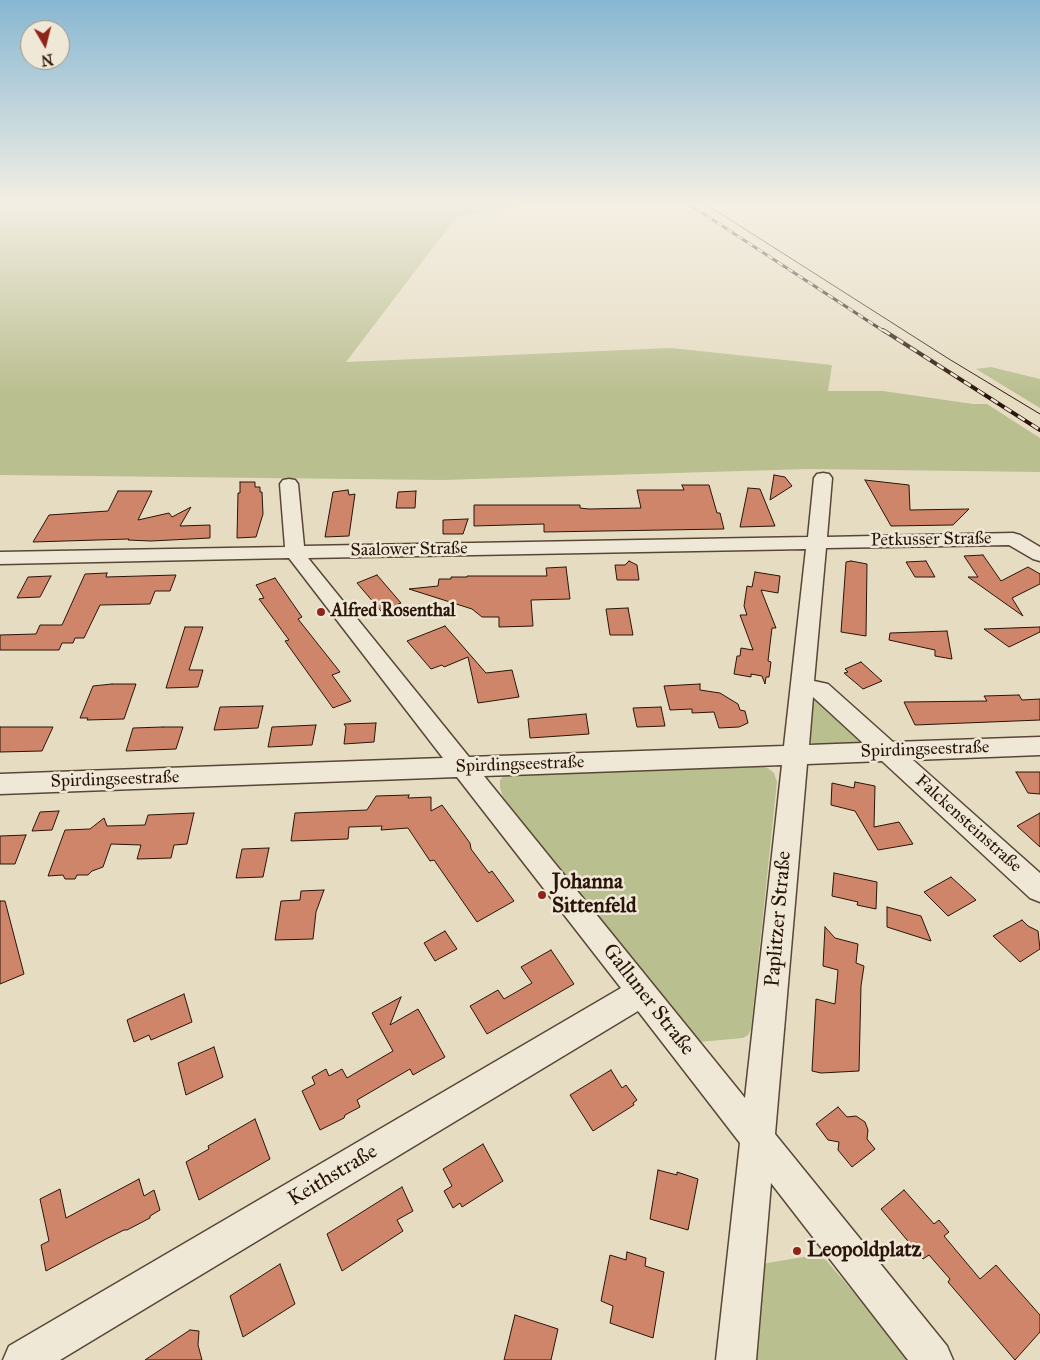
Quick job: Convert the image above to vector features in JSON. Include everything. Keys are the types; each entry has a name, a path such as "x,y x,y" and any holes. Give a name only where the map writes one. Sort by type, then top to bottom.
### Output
{"street":[{"name":"Paplitzer Straße","path":"736,1360 794,755 803,686 823,478"},
{"path":"289,484 295,553"},
{"name":"Petkusser Straße","path":"817,543 1013,539 1040,556"},
{"name":"Saalower Straße","path":"0,558 817,543"},
{"name":"Galluner Straße","path":"295,553 933,1360"},
{"name":"Falckensteinstraße","path":"803,686 820,690 1040,890"},
{"name":"Spirdingseestraße","path":"0,784 1040,746"},
{"name":"Keithstraße","path":"23,1360 642,992"}],"green space":[{"path":"0,266 419,266 346,362 671,348 832,365 828,391 883,391 973,404 987,404 1040,438 1040,472 809,469 442,480 0,475"},
{"path":"991,367 1040,379 1040,408 976,369"},
{"path":"816,698 862,742 817,745 810,742 812,701"},
{"path":"753,764 768,768 774,773 777,782 751,1029 748,1035 743,1038 699,1042 503,797 500,780 504,775"},
{"name":"Leopoldplatz","path":"816,1255 826,1260 911,1360 750,1360 758,1272 767,1263"}],"building":[{"path":"774,475 785,477 792,486 770,500"},
{"path":"865,480 909,485 910,510 969,509 953,525 891,526"},
{"path":"240,482 255,482 255,487 260,487 260,492 262,492 263,514 256,537 237,538"},
{"path":"682,485 709,485 724,529 544,532 544,524 474,526 474,505 580,505 580,508 589,509 641,508 637,490 684,490"},
{"path":"748,488 760,489 775,526 740,527"},
{"path":"348,490 349,495 355,494 349,536 325,537 333,492"},
{"path":"118,491 152,491 138,520 169,513 172,517 191,507 180,526 210,525 210,538 151,541 129,539 33,542 49,515 108,511"},
{"path":"416,491 415,508 396,508 398,492"},
{"path":"468,519 463,534 443,534 443,520"},
{"path":"983,555 1001,581 1028,567 1040,574 1040,584 1012,598 1023,616 968,577 978,577 964,556"},
{"path":"629,561 637,565 639,580 617,580 615,565 625,565"},
{"path":"926,561 935,577 915,577 906,562"},
{"path":"846,562 867,564 866,636 841,632"},
{"path":"566,567 570,599 531,600 533,626 499,627 499,617 482,617 472,609 409,589 438,586 439,579 451,579 451,577 547,576 546,568"},
{"path":"755,572 780,576 778,593 761,590 776,628 772,628 768,661 771,662 769,677 766,677 765,684 762,676 751,674 751,677 734,674 737,656 740,656 741,648 753,650 740,615 747,615 744,606 747,586 752,587"},
{"path":"107,573 106,577 176,575 170,591 155,591 150,604 100,605 84,638 75,638 73,643 62,643 59,650 0,650 0,635 36,634 40,625 62,625 85,574"},
{"path":"377,575 401,603 381,611 357,583"},
{"path":"51,576 40,597 17,598 28,577"},
{"path":"275,578 302,617 298,619 340,672 332,675 351,701 333,708 285,641 289,640 259,599 264,598 256,585"},
{"path":"628,608 633,635 610,635 606,609"},
{"path":"445,626 486,673 512,670 519,697 478,703 468,657 444,667 442,665 431,669 407,641"},
{"path":"185,627 203,627 189,670 203,670 198,687 166,688"},
{"path":"1040,627 1040,632 1009,647 984,629"},
{"path":"947,631 952,659 935,656 935,650 889,640 890,633"},
{"path":"861,662 882,681 863,689 844,673 848,672 845,669"},
{"path":"136,684 124,719 87,720 88,718 80,718 93,686"},
{"path":"700,684 700,690 720,693 738,704 740,710 745,711 748,723 739,727 719,728 714,712 692,713 692,709 670,710 664,686"},
{"path":"1019,695 1022,700 1040,699 1040,720 915,725 904,702 987,701 984,696"},
{"path":"263,706 258,728 214,730 220,707"},
{"path":"661,707 665,726 637,727 633,708"},
{"path":"586,714 589,734 530,738 528,719"},
{"path":"376,723 374,742 344,744 346,727 344,724"},
{"path":"316,725 312,745 268,747 272,727"},
{"path":"0,727 53,727 42,751 0,752"},
{"path":"183,727 176,749 126,751 133,728"},
{"path":"1016,772 1040,772 1040,794 1028,793"},
{"path":"855,782 875,786 874,827 899,822 913,844 878,850 855,811 831,805 832,783 854,788"},
{"path":"409,795 408,798 431,797 431,811 442,805 489,873 492,871 514,901 477,922 434,860 430,861 408,828 381,830 382,826 349,827 348,839 291,841 295,813 367,810 376,796"},
{"path":"59,811 52,830 32,831 40,812"},
{"path":"194,813 187,844 174,845 171,858 137,859 141,845 111,844 103,867 92,871 88,875 77,875 75,879 65,879 63,875 48,876 65,830 90,829 104,818 107,826 145,825 148,815"},
{"path":"1040,813 1040,847 1017,826"},
{"path":"26,835 15,864 0,864 0,836"},
{"path":"269,848 263,877 236,878 242,849"},
{"path":"834,873 877,882 876,909 857,905 858,902 832,896"},
{"path":"951,877 976,900 948,916 924,892"},
{"path":"324,890 316,912 313,939 275,940 281,901 300,900 301,891"},
{"path":"0,901 5,901 24,974 0,984"},
{"path":"887,907 921,916 931,941 887,927"},
{"path":"1022,920 1028,926 1038,931 1040,949 1020,962 993,936"},
{"path":"825,927 835,938 858,944 856,963 864,966 861,986 859,1071 821,1073 812,1071 816,999 835,1004 838,970 823,966"},
{"path":"445,931 457,949 435,961 424,943"},
{"path":"551,950 574,984 487,1034 470,1006 498,990 504,999 532,983 521,967"},
{"path":"184,994 192,1022 151,1040 149,1035 134,1042 127,1020"},
{"path":"401,997 390,1025 418,1009 445,1057 413,1075 410,1069 357,1100 360,1107 345,1115 344,1118 320,1130 302,1091 315,1084 312,1077 326,1069 329,1076 342,1069 347,1078 393,1051 372,1013"},
{"path":"214,1047 223,1077 186,1095 178,1063"},
{"path":"611,1070 622,1088 626,1085 637,1100 633,1103 634,1105 593,1131 570,1095"},
{"path":"838,1107 847,1117 856,1116 865,1122 868,1130 867,1139 875,1149 852,1167 838,1150 839,1142 828,1140 816,1124"},
{"path":"255,1119 270,1159 199,1200 186,1162 209,1149 208,1146"},
{"path":"483,1144 503,1181 462,1207 460,1203 453,1208 444,1191 452,1186 443,1169"},
{"path":"658,1170 677,1175 677,1172 698,1179 688,1230 650,1219"},
{"path":"139,1179 144,1196 154,1190 160,1210 150,1216 150,1218 46,1271 41,1245 49,1241 40,1199 60,1189 66,1218"},
{"path":"402,1187 413,1211 397,1220 403,1231 342,1271 327,1234"},
{"path":"904,1190 934,1224 939,1220 949,1232 944,1236 980,1279 996,1265 1040,1315 1040,1332 1015,1360 948,1282 950,1279 929,1255 923,1259 881,1209"},
{"path":"627,1252 646,1258 645,1266 664,1272 653,1338 610,1323 613,1306 601,1301 610,1255 626,1260"},
{"path":"280,1264 295,1304 243,1337 230,1296"},
{"path":"515,1315 558,1329 551,1360 504,1360"},
{"path":"190,1330 199,1331 198,1345 202,1360 145,1360"}],"tram line":[{"path":"804,266 949,359 1040,414"}],"railway":[{"path":"784,266 885,332"},
{"path":"883,330 1040,430"}],"place":[{"name":"Alfred Rosenthal","path":"321,612"},
{"name":"Johanna Sittenfeld","path":"542,895"},
{"name":"Leopoldplatz","path":"797,1251"}]}
